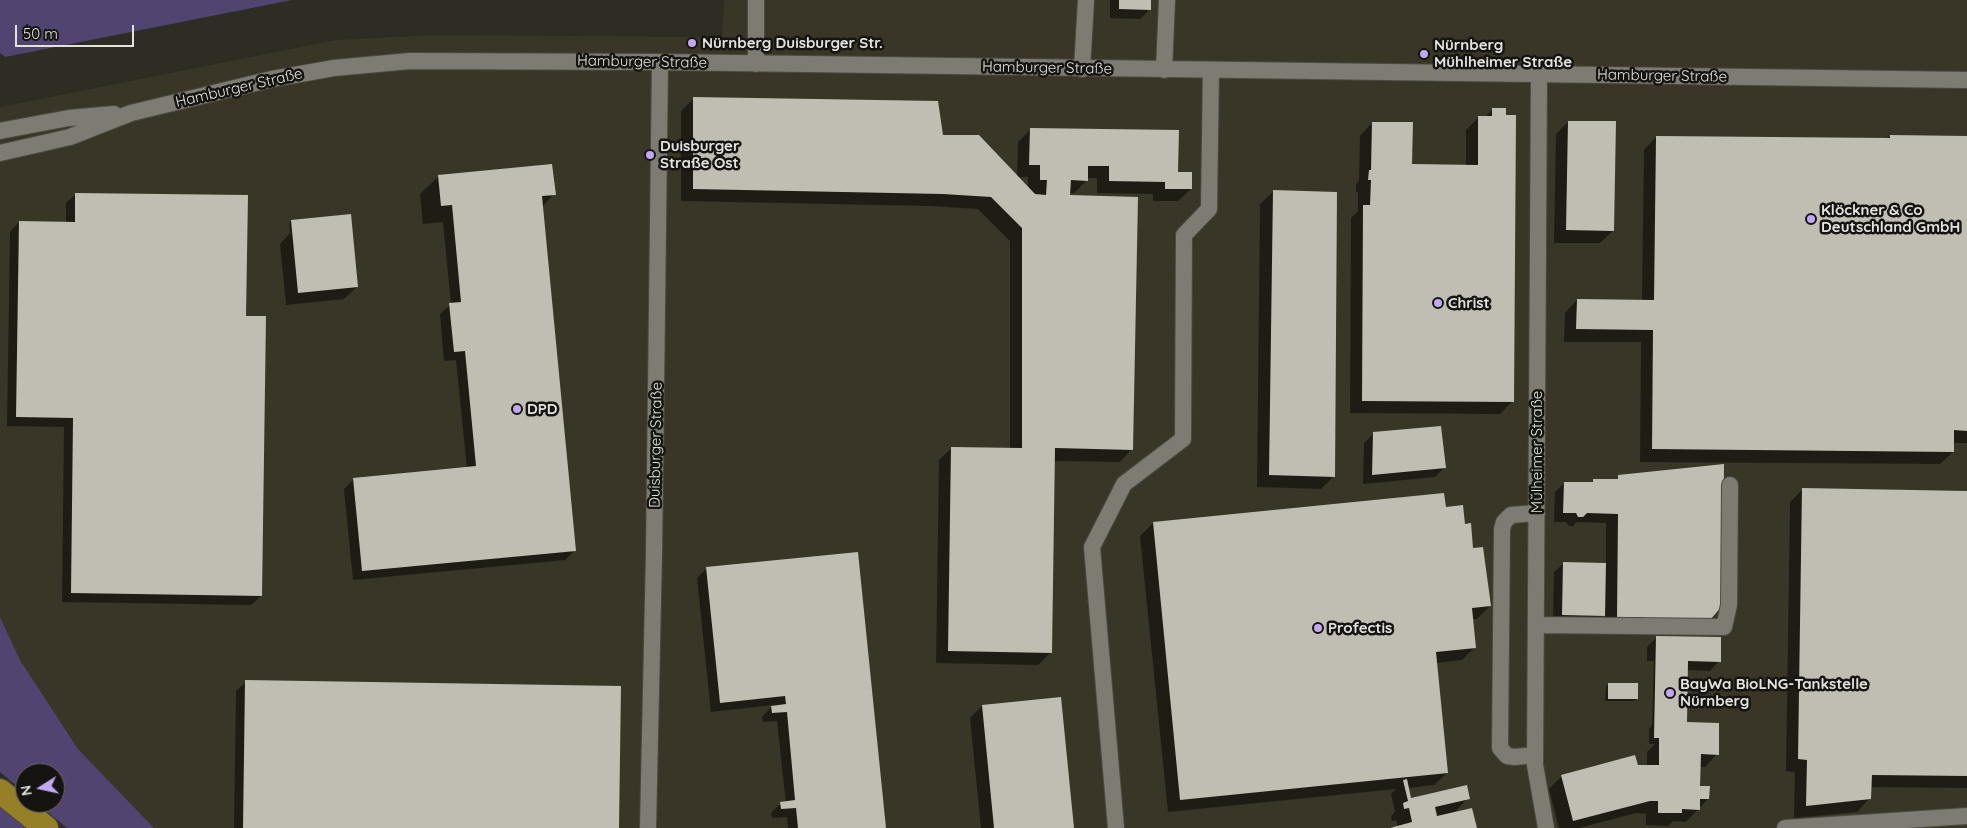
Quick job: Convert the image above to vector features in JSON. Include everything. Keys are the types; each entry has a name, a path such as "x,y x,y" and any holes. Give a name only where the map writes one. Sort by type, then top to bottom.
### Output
{"highway":[{"path":"0,791 46,828"}],"street":[{"path":"756,0 756,64"},
{"path":"1082,68 1086,0"},
{"path":"1164,70 1167,0"},
{"name":"Hamburger Straße","path":"7,152 70,136 131,113 272,79 312,71 372,64 440,60 1967,80"},
{"name":"Duisburger Straße","path":"648,828 654,553 660,62"},
{"path":"1116,828 1092,547 1124,484 1183,439 1184,235 1209,209 1211,70"},
{"name":"Mülheimer Straße","path":"1539,74 1535,765 1546,828"},
{"name":"Hamburger Straße","path":"6,130 69,118 131,113"},
{"path":"1536,625 1724,627 1729,605 1730,485"},
{"path":"1535,755 1506,756 1500,748 1500,738 1502,529 1504,522 1511,515 1537,513"},
{"path":"1785,828 1967,816"}],"shaded area":[{"path":"0,0 292,0 5,57 0,53"},
{"path":"724,0 1967,0 1967,828 154,828 78,749 20,660 0,617 0,107 336,40 432,35 722,37"},
{"path":"0,617 20,660 78,749 154,828 67,828 49,813 65,813 65,763 15,763 15,785 0,772"},
{"path":"0,798 15,810 15,813 19,813 38,828 0,828"}],"building":[{"path":"1119,0 1151,0 1151,10 1119,9"},
{"path":"693,97 938,101 943,135 979,135 1035,194 1046,195 1047,180 1040,180 1040,165 1029,165 1030,128 1179,130 1178,172 1192,172 1192,189 1165,189 1165,182 1109,181 1109,166 1088,166 1088,181 1071,180 1070,195 1138,197 1133,450 1055,448 1052,653 948,651 951,447 1022,448 1022,228 991,197 943,194 693,189"},
{"name":"Christ","path":"1492,108 1506,108 1506,115 1516,115 1514,402 1362,401 1363,205 1370,205 1371,180 1368,180 1369,170 1371,170 1372,122 1413,122 1412,164 1478,165 1478,116 1492,116"},
{"path":"1568,121 1616,121 1614,231 1566,230"},
{"name":"Klöckner & Co Deutschland GmbH","path":"1890,135 1967,136 1967,431 1954,430 1954,452 1652,449 1653,330 1576,329 1577,299 1654,300 1656,136 1890,138"},
{"name":"DPD","path":"552,164 556,195 542,196 576,551 362,571 353,478 476,466 465,351 454,352 449,303 461,302 452,205 441,206 438,175"},
{"path":"1273,190 1337,192 1335,477 1269,475"},
{"path":"75,193 248,195 246,316 266,316 262,596 71,593 73,418 16,417 19,221 75,222"},
{"path":"351,214 358,287 298,293 291,220"},
{"path":"1441,426 1446,468 1372,475 1373,432"},
{"path":"1724,464 1723,605 1710,620 1617,617 1618,514 1587,513 1583,517 1578,517 1576,513 1563,513 1564,482 1593,482 1593,479 1618,479 1618,475"},
{"path":"1802,488 1967,491 1967,776 1872,775 1871,799 1806,806 1807,760 1798,759"},
{"name":"Profectis","path":"1444,493 1446,507 1463,505 1465,524 1471,523 1473,548 1483,547 1491,606 1472,608 1476,648 1436,652 1448,773 1180,800 1153,522"},
{"path":"858,552 886,828 798,828 796,808 781,809 780,802 795,800 787,712 772,713 771,706 786,704 785,696 720,703 706,567"},
{"path":"1563,562 1606,563 1605,616 1562,615"},
{"path":"1656,636 1721,637 1721,662 1688,661 1687,722 1719,723 1719,755 1701,754 1700,786 1710,786 1709,799 1700,799 1700,810 1682,809 1682,813 1658,813 1658,801 1650,801 1573,821 1561,775 1635,755 1638,765 1659,765 1659,738 1654,738"},
{"path":"245,680 621,686 619,828 243,828"},
{"path":"1608,683 1638,683 1638,699 1608,699"},
{"path":"1061,697 1074,828 994,828 982,705"},
{"path":"1407,779 1411,798 1467,785 1470,799 1435,807 1437,816 1472,808 1477,828 1390,828 1412,822 1409,808 1404,809 1403,803 1408,801 1403,780"}],"place":[{"name":"Nürnberg Duisburger Str.","path":"692,43"},
{"name":"Nürnberg Mühlheimer Straße","path":"1424,54"},
{"name":"Duisburger Straße Ost","path":"650,155"},
{"name":"Klöckner & Co Deutschland GmbH","path":"1811,219"},
{"name":"Christ","path":"1438,303"},
{"name":"DPD","path":"517,409"},
{"name":"Profectis","path":"1318,628"},
{"name":"BayWa BioLNG-Tankstelle Nürnberg","path":"1670,693"}]}
